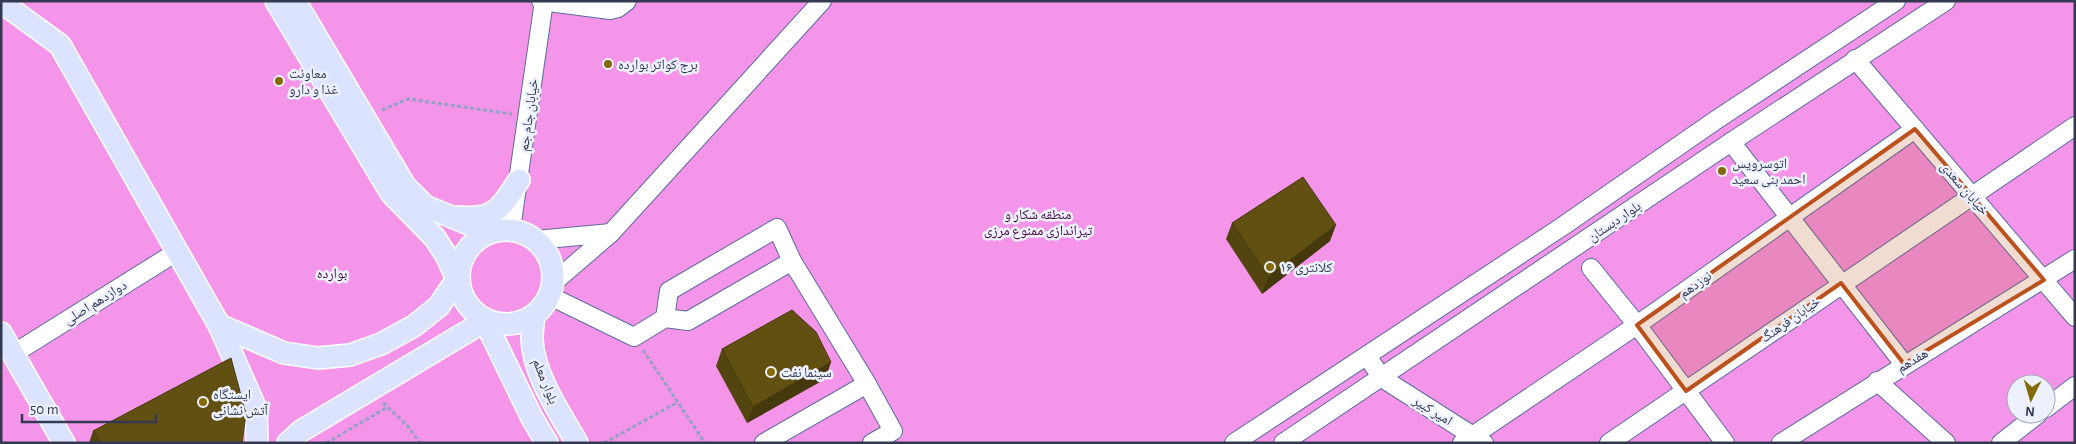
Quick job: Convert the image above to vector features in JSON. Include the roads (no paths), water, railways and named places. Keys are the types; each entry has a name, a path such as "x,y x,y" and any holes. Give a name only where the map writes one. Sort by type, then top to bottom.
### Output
{"main road":[{"path":"276,1 391,193 435,238 447,257 459,287 473,311 485,321 503,324 519,322 534,315 543,306 552,289 552,267 546,251 536,240 512,229 488,232 425,206 405,186 295,1"},
{"path":"1,2 60,45 219,325 256,409 257,443"},
{"path":"1,17 36,28"},
{"path":"442,213 475,218 492,214 504,204 519,180"},
{"path":"219,325 284,353 318,358 350,355 381,344 414,326 439,306 457,279 462,259 469,247 488,232"},
{"name":"بلوار معلم","path":"534,315 532,340 537,364 555,405 577,443"},
{"path":"288,443 301,431 485,321"},
{"name":"بلوار معلم","path":"485,321 546,443"},
{"path":"1,333 64,443"}],"street":[{"path":"543,1 610,10 618,8 627,1"},
{"name":"خیابان جام جم","path":"512,229 543,1"},
{"path":"792,261 688,321 665,318 634,337 552,289 611,233 822,1"},
{"name":"بلوار دبستان","path":"1234,443 1563,226 1827,45 1896,1"},
{"name":"بلوار دبستان","path":"1283,443 1731,142 1946,1"},
{"name":"خیابان سعدی","path":"1855,60 2075,317"},
{"name":"خیابان فرهنگ","path":"1609,443 1841,283 2075,126"},
{"name":"نوزدهم","path":"1473,440 1915,129"},
{"path":"1731,142 1904,364"},
{"path":"665,318 669,291 777,228 792,261 867,384 892,431 872,443"},
{"path":"536,240 611,233"},
{"name":"دوازدهم اصلی","path":"13,354 178,251"},
{"name":"هفدهم","path":"1781,443 1904,364 2044,280 2075,259"},
{"path":"1591,268 1725,443"},
{"path":"1367,356 1382,378"},
{"name":"امیر کبیر","path":"1382,378 1473,440"},
{"path":"1877,381 1946,443"},
{"path":"764,443 867,384"},
{"path":"2056,400 2075,386"},
{"path":"2001,443 2025,424"}],"place":[{"name":"برج کواتر بوارده","path":"608,64"},
{"name":"معاونت غذا و دارو","path":"279,81"},
{"name":"اتوسرویس احمد بنی سعید","path":"1722,171"},
{"name":"کلانتری ۱۶","path":"1270,267"},
{"name":"سینما نفت","path":"771,372"},
{"name":"ایستگاه آتش نشانی","path":"203,402"}],"park label":[{"name":"منطقه شکار و تیراندازی ممنوع مرزی","path":"1038,222"},
{"name":"بوارده","path":"332,273"}]}
